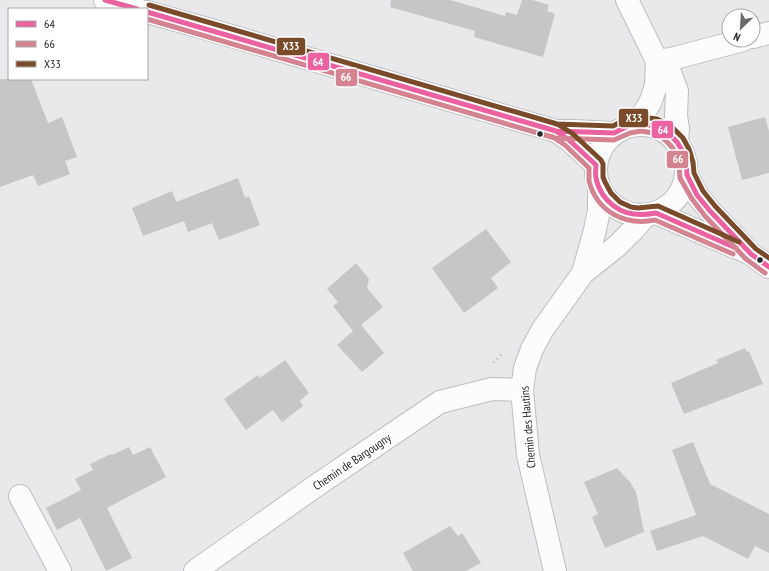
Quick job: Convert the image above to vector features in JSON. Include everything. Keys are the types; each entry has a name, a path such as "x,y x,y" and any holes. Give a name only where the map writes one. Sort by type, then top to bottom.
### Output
{"street":[{"path":"105,0 133,8"},
{"path":"627,0 657,61 671,75 677,91 677,142"},
{"path":"148,12 556,131 621,130 641,124 655,126 667,132 677,142 683,152 686,163 686,175 683,188 677,199 667,208 651,214 636,215 624,212 613,206 604,197 596,176 596,165 599,153 605,142 621,130 643,114 650,103 656,86 657,61"},
{"path":"657,61 721,46"},
{"path":"556,131 569,140 596,165"},
{"path":"686,175 697,195 750,254"},
{"name":"Chemin des Hautins","path":"583,273 599,210 599,187"},
{"path":"651,214 750,254 769,267"},
{"name":"Chemin des Hautins","path":"555,571 528,455 522,390 525,368 532,349 543,329 583,273 617,246 651,214"},
{"name":"Chemin de Bargougny","path":"195,571 320,483 440,402 492,388 522,390"},
{"path":"20,496 60,571"}],"building":[{"path":"391,0 450,0 505,16 506,12 517,15 522,0 532,0 549,5 547,11 555,14 543,57 474,37 475,31 390,7"},
{"path":"0,79 31,80 48,123 62,117 77,157 65,161 70,174 38,186 33,175 0,187"},
{"path":"765,117 769,131 769,173 742,180 728,127"},
{"path":"238,178 245,198 249,196 260,225 219,240 212,223 188,232 184,221 143,236 132,208 172,191 176,202"},
{"path":"486,229 511,262 491,278 498,288 464,313 432,268"},
{"path":"356,263 369,279 367,288 383,307 361,325 384,353 362,372 337,345 353,331 333,306 338,302 327,289"},
{"path":"745,348 747,352 749,351 763,384 684,414 671,383 718,363 716,360"},
{"path":"285,360 309,393 300,401 303,406 282,422 273,410 246,430 224,399 258,375 260,378"},
{"path":"693,442 710,484 769,514 769,553 755,546 748,559 703,536 657,551 650,531 696,515 672,450"},
{"path":"129,447 133,455 150,447 166,477 107,508 132,558 106,571 80,518 57,530 46,508 81,490 75,479 93,470 90,464"},
{"path":"617,468 630,482 636,492 644,532 605,548 592,517 598,514 584,482"},
{"path":"450,526 458,536 462,533 481,563 466,571 413,571 403,553"}],"transit line":[{"name":"64","path":"105,0 133,8"},
{"name":"X33","path":"149,5 557,124 613,126 626,119 641,117 657,119 671,126 683,138 689,149 693,162 694,173 703,191 715,206 756,249 769,258"},
{"name":"64","path":"148,12 556,131 614,133 628,126 641,124 655,126 667,132 677,142 683,152 687,175 697,195 710,211 751,254 769,267"},
{"name":"66","path":"148,19 555,138 614,140 630,133 641,131 653,133 663,138 677,155 680,178 692,199 705,216 746,259 765,273"},
{"name":"X33","path":"544,120 559,125 573,134 601,160 603,164 603,177 605,182 611,193 620,202 631,207 638,208 658,206 739,242"},
{"name":"64","path":"542,127 556,131 569,140 596,165 597,182 603,195 620,210 627,213 641,215 656,213 736,248"},
{"name":"66","path":"540,134 553,137 565,145 589,168 589,181 593,192 605,209 633,221 655,220 733,254"}]}
